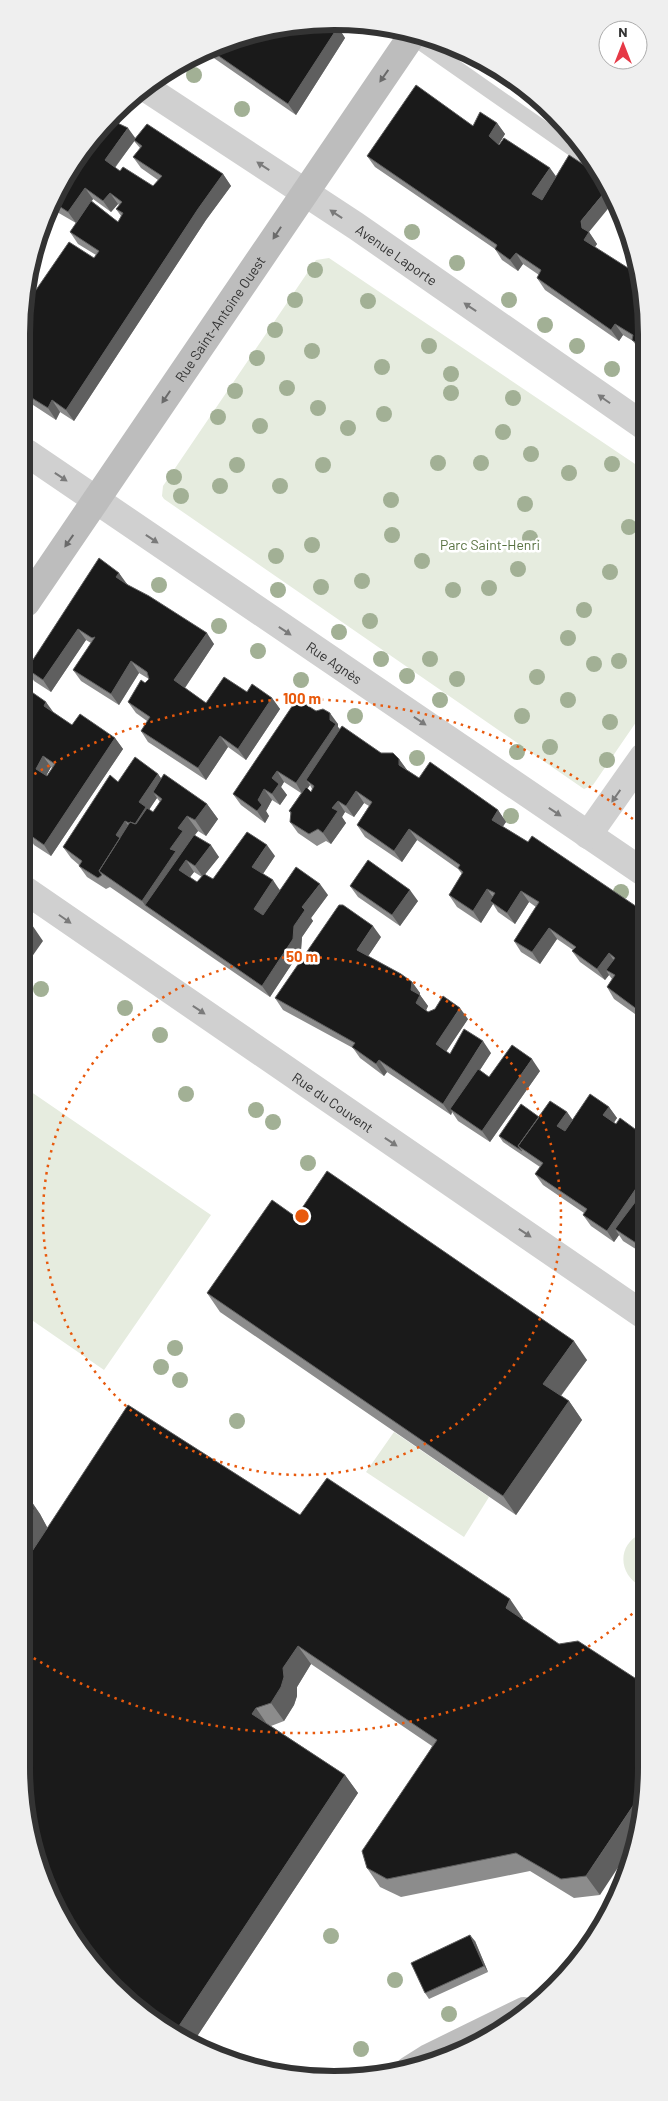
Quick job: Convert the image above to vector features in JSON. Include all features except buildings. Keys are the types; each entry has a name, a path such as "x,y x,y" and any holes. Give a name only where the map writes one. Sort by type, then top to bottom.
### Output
{"main road":[{"name":"Rue Saint-Antoine Ouest","path":"30,597 409,39"},
{"path":"441,2052 497,2023"}],"street":[{"name":"Avenue Laporte","path":"151,91 304,192 638,422"},
{"name":"Rue Agnès","path":"30,455 638,869"},
{"path":"588,835 638,764"},
{"name":"Rue du Couvent","path":"30,893 638,1311"}],"lane":[{"path":"424,43 577,152"}],"green space":[{"name":"Parc Saint-Henri","path":"329,258 638,466 638,719 593,785 584,789 162,496 163,486 316,260"},
{"path":"30,1091 211,1215 104,1370 30,1319"},
{"path":"394,1432 489,1497 464,1537 366,1472"},
{"path":"638,1536 638,1584 628,1575 623,1560 624,1552 633,1539"}]}
